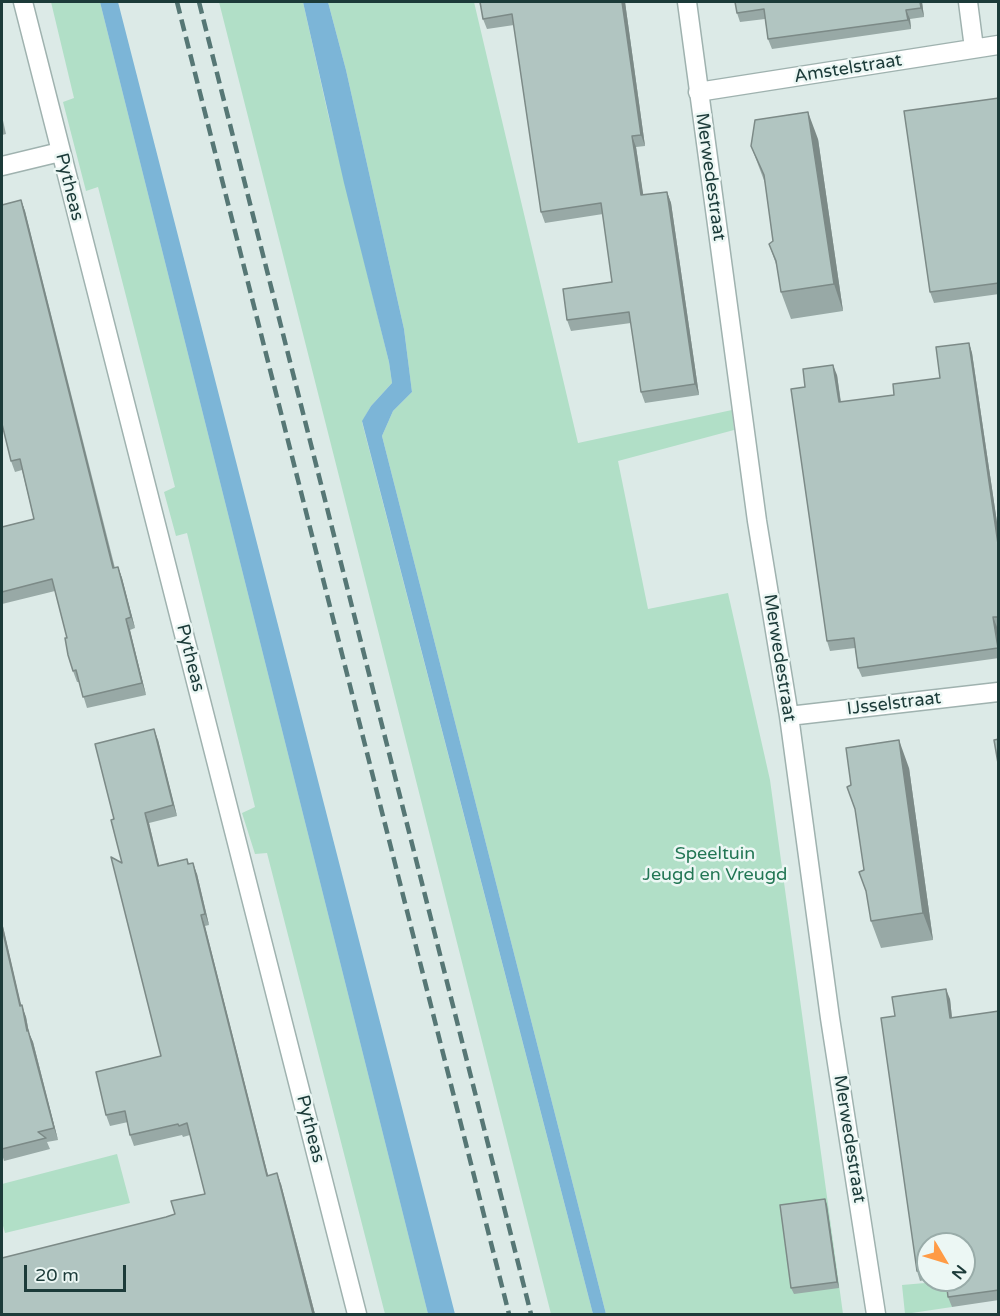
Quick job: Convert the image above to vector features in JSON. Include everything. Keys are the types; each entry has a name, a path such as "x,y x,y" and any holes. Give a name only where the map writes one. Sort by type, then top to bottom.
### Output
{"street":[{"name":"Pytheas","path":"23,2 357,1314"},
{"name":"Merwedestraat","path":"687,2 757,521 789,716 830,1018 876,1314"},
{"path":"968,2 974,48"},
{"name":"Amstelstraat","path":"698,92 999,45"},
{"path":"2,166 60,152"},
{"name":"IJsselstraat","path":"789,716 999,692"}],"green space":[{"path":"51,2 100,2 428,1314 385,1314 267,853 255,854 242,813 255,807 187,533 176,536 164,492 175,487 98,187 86,191 63,102 74,98"},
{"path":"219,2 303,2 389,362 392,383 371,406 362,422 593,1314 551,1314"},
{"name":"Speeltuin Jeugd en Vreugd","path":"328,2 474,2 578,443 732,410 734,430 618,461 648,609 728,593 770,780 843,1314 606,1314 382,436 393,411 412,392 404,329 346,70"},
{"path":"117,1154 130,1203 5,1233 2,1222 2,1184"},
{"path":"916,1284 916,1292 950,1292 952,1307 905,1314 902,1285"}],"water":[{"path":"100,2 118,2 455,1314 428,1314"},
{"path":"303,2 328,2 346,70 404,329 412,392 393,411 382,436 606,1314 593,1314 362,421 371,406 392,383 389,362 344,183"}],"building":[{"path":"480,2 622,2 641,135 632,136 641,195 667,192 695,384 641,392 629,312 567,320 563,289 612,282 601,203 541,212 512,14 483,19"},
{"path":"735,2 920,2 921,8 906,10 908,20 768,39 764,9 737,13"},
{"path":"999,98 999,283 930,292 904,111"},
{"path":"808,112 834,284 781,292 776,261 769,244 773,241 764,175 751,146 755,120"},
{"path":"21,200 113,568 118,567 131,617 126,619 142,683 83,697 76,670 73,671 68,655 65,638 67,638 52,579 2,592 2,527 34,519 20,459 11,461 2,424 2,205"},
{"path":"969,343 999,551 999,617 993,617 998,648 858,668 854,638 827,641 791,389 805,387 803,369 833,365 839,402 894,395 893,384 940,378 936,347"},
{"path":"154,729 173,805 145,813 158,866 187,859 188,864 193,863 205,914 201,915 267,1176 277,1173 313,1314 2,1314 2,1258 166,1217 175,1214 171,1201 205,1194 187,1123 130,1135 125,1111 106,1115 96,1072 161,1056 111,857 122,863 111,820 114,819 95,744"},
{"path":"999,739 999,769 994,740"},
{"path":"899,740 923,913 871,921 866,891 859,872 864,870 855,809 847,787 851,785 846,748"},
{"path":"2,928 20,1006 22,1005 54,1128 38,1132 46,1138 2,1149"},
{"path":"946,989 950,1018 999,1011 999,1290 948,1297 947,1292 976,1292 976,1232 916,1232 916,1264 881,1018 895,1016 892,997"},
{"path":"825,1199 837,1282 791,1288 780,1205"}],"railway":[{"path":"177,2 509,1314"},
{"path":"199,2 531,1314"}]}
